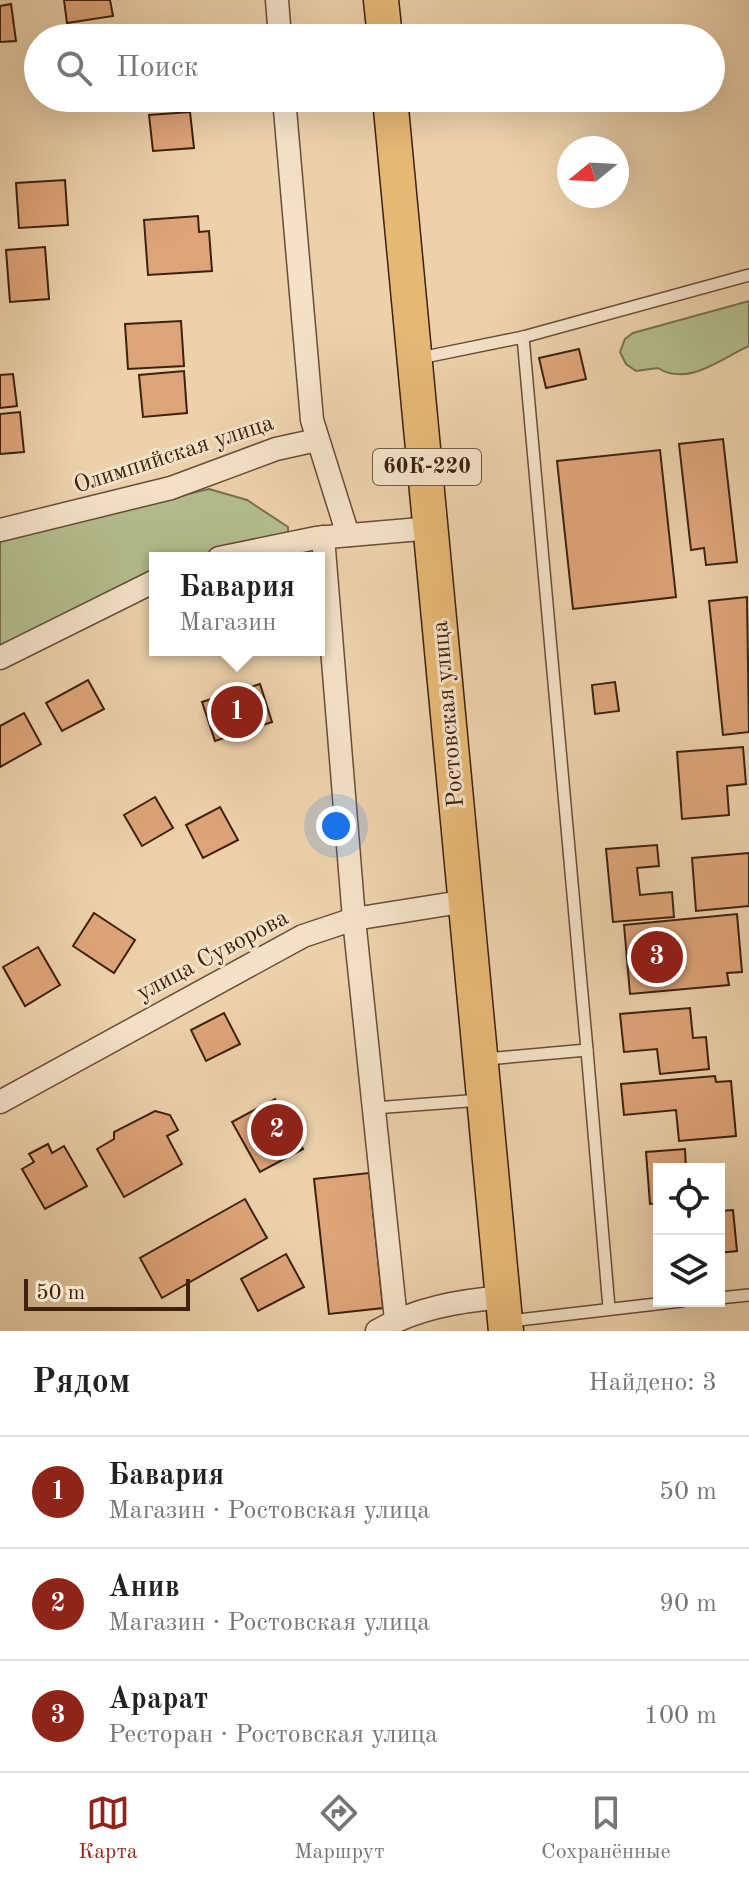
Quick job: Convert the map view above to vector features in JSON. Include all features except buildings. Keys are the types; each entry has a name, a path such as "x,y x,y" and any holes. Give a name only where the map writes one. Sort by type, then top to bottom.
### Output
{"main road":[{"path":"381,0 384,24"},
{"name":"Ростовская улица","path":"391,112 505,1317"}],"street":[{"path":"277,0 279,24"},
{"path":"285,112 307,373 317,440 348,535"},
{"name":"Олимпийская улица","path":"0,530 171,488 276,449 317,440"},
{"path":"249,552 323,537 432,528"},
{"path":"323,537 324,552"},
{"path":"325,562 354,919 374,1108 386,1325 460,1301 505,1317"},
{"path":"0,658 149,584"},
{"name":"улица Суворова","path":"0,1102 272,950 354,919 467,901"}],"lane":[{"path":"415,359 523,337 749,275"},
{"path":"523,337 609,1308"},
{"path":"481,1059 587,1050"},
{"path":"374,1108 485,1099"},
{"path":"725,1297 749,1295"},
{"path":"505,1317 653,1304"}],"green space":[{"path":"749,301 749,346 704,369 681,374 658,368 636,371 626,364 620,352 625,339 633,333"},
{"path":"209,489 247,500 288,527 288,535 226,552 149,552 149,579 0,648 0,539"}],"place":[{"name":"Бавария","path":"237,712"},
{"name":"Арарат","path":"657,957"},
{"name":"Анив","path":"277,1130"}]}
